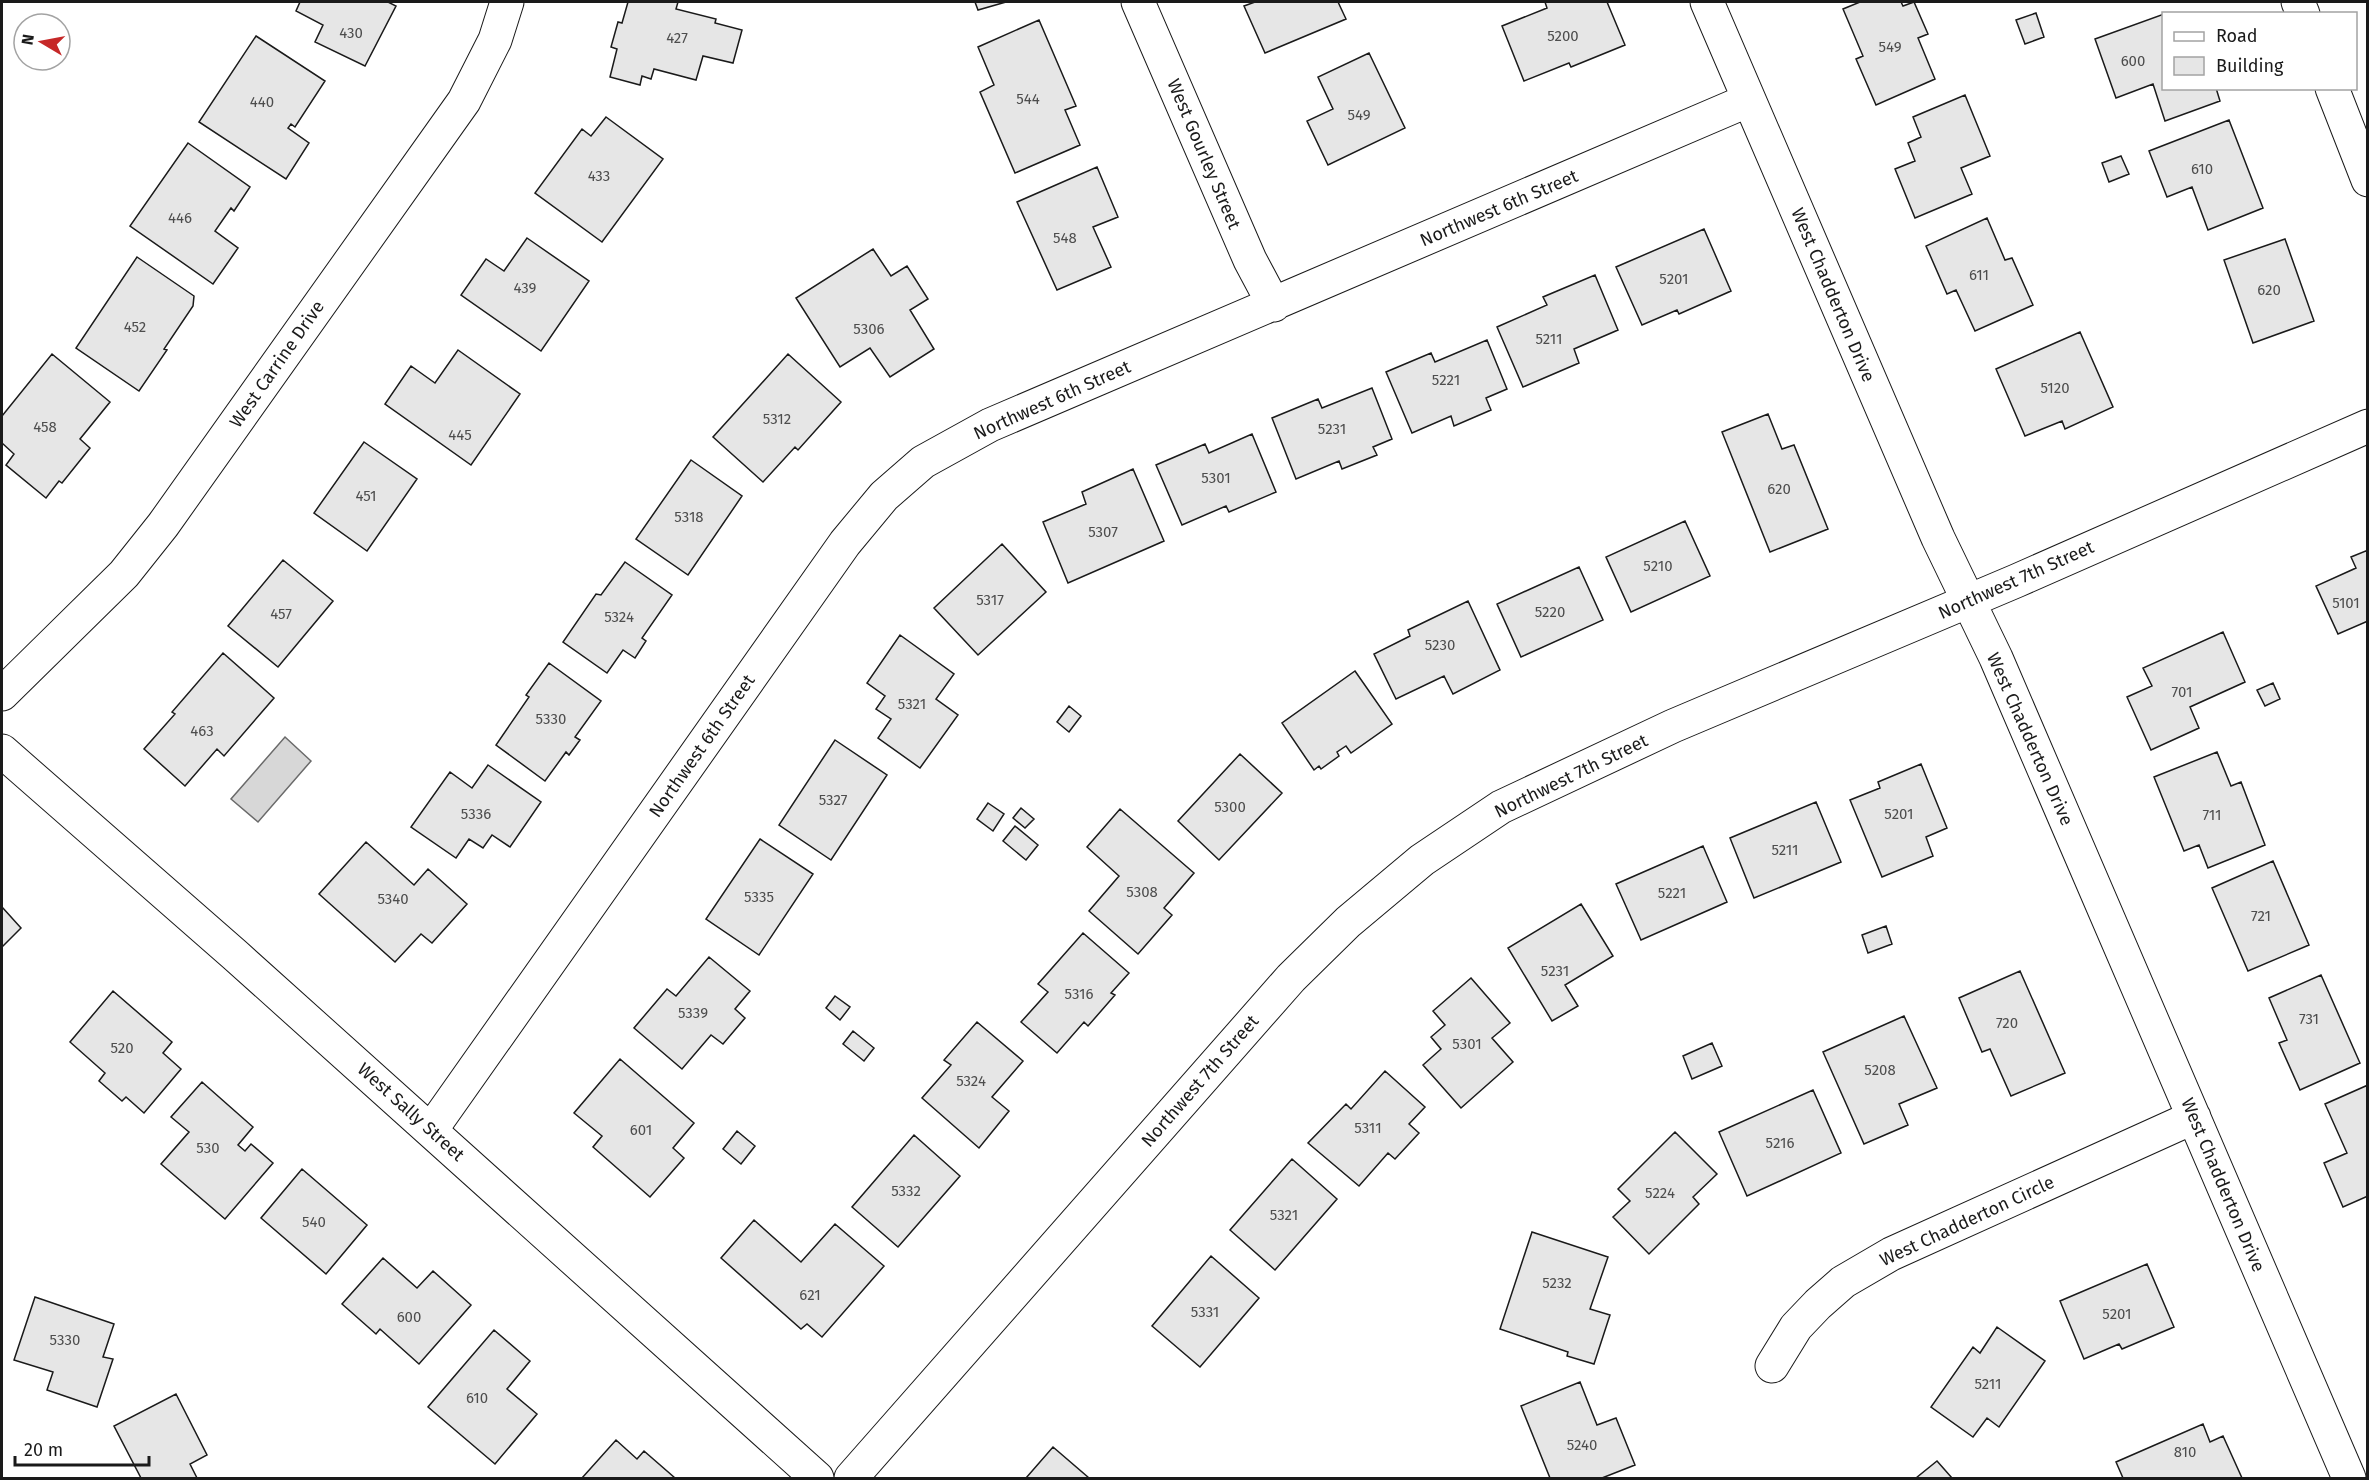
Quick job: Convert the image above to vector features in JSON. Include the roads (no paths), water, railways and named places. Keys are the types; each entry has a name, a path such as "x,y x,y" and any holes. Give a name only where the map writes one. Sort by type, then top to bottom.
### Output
{"street":[{"name":"West Carrine Drive","path":"2,694 124,574 163,525 464,101 495,40 507,2"},
{"name":"West Gourley Street","path":"1138,2 1250,260 1274,305"},
{"name":"West Chadderton Drive","path":"1707,2 1938,538 1996,658 2349,1479"},
{"path":"2333,90 2367,180"},
{"name":"Northwest 6th Street","path":"431,1130 845,543 884,496 923,462 990,425 1749,100"},
{"name":"Northwest 7th Street","path":"851,1479 1291,978 1348,922 1422,860 1501,807 1673,726 2367,426"},
{"name":"West Sally Street","path":"2,751 431,1130 816,1479"},
{"name":"West Chadderton Circle","path":"1772,1366 1796,1327 1843,1282 1891,1254 2194,1117"}]}
